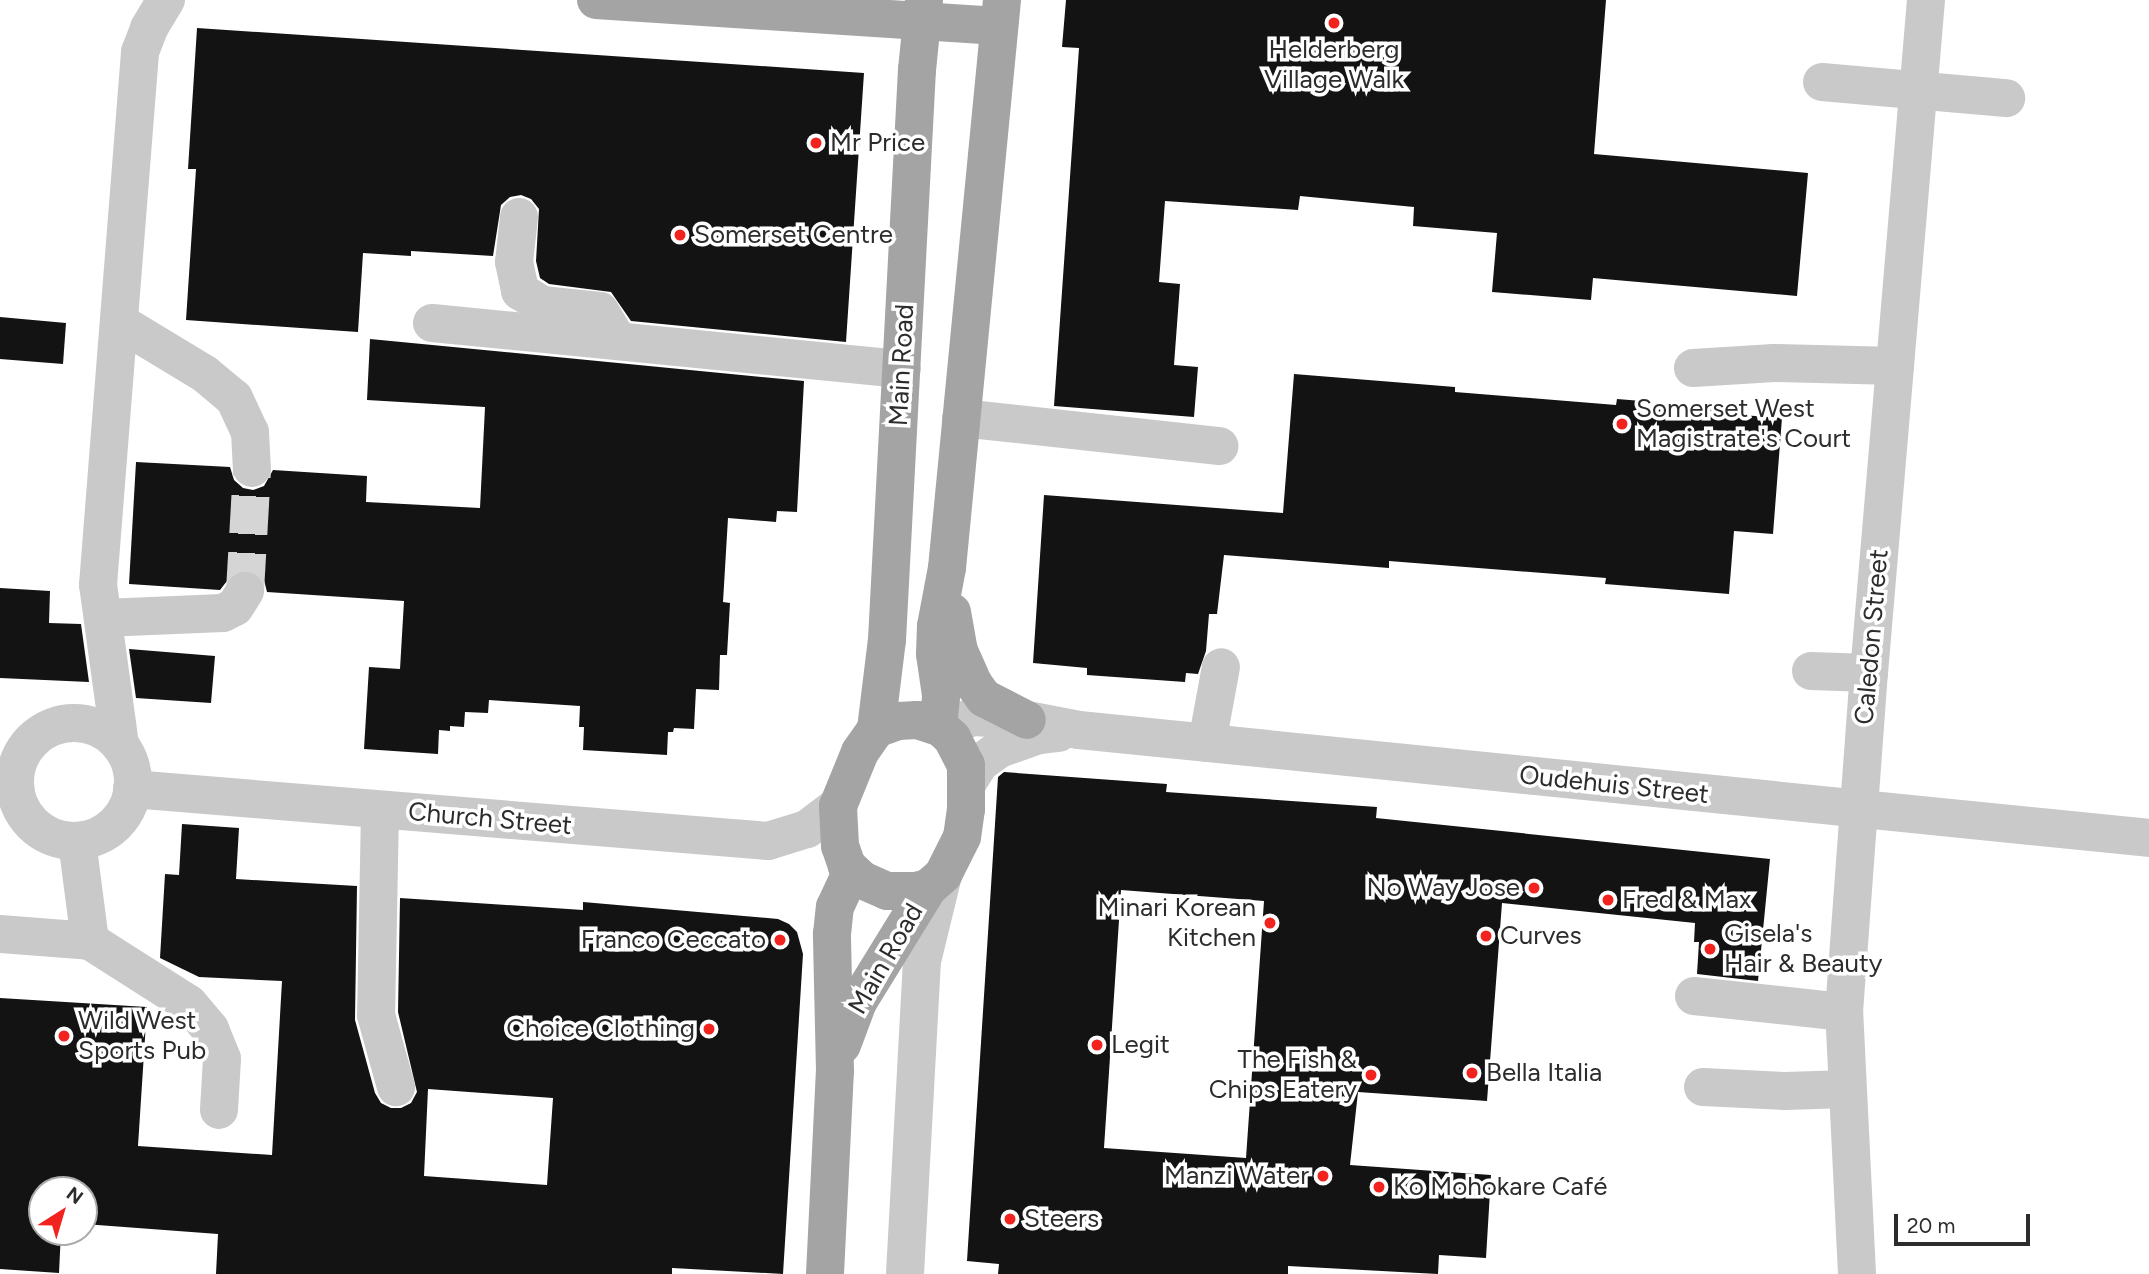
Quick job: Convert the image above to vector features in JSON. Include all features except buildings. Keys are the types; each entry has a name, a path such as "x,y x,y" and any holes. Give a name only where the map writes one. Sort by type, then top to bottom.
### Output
{"main road":[{"path":"596,0 1000,13 947,568 936,635 941,695 940,727"},
{"name":"Main Road","path":"876,729 887,640 917,71 923,11"},
{"path":"947,568 953,628 967,672 984,698 1027,720"},
{"path":"917,720 940,727 961,751 968,782 962,837 935,881 915,891 887,891 851,872 840,846 838,806 860,752 876,729 898,721 917,720"},
{"name":"Main Road","path":"825,1274 835,1071 832,934 835,907 851,872"},
{"name":"Main Road","path":"835,1071 858,1002 935,881"}],"street":[{"path":"120,745 90,725 66,723 34,738 10,758 19,805 17,819 53,837 77,841 110,829 125,811 132,789 131,765 120,745 98,585 141,52 149,28 166,0"},
{"name":"Caledon Street","path":"1857,1274 1844,1012 1869,673 1926,0"},
{"path":"1822,82 2006,98"},
{"path":"519,217 514,262 520,291 542,305 600,312 618,341"},
{"path":"119,322 205,374 234,398 250,432 252,468"},
{"path":"432,323 902,369"},
{"path":"1693,368 1774,363 1895,366"},
{"path":"961,418 1219,446"},
{"path":"103,618 223,613 235,607 245,591"},
{"path":"1207,743 1222,667"},
{"path":"1811,671 1869,673"},
{"name":"Oudehuis Street","path":"940,727 973,717 1027,720 1079,730 2149,838"},
{"name":"Oudehuis Street","path":"968,782 980,763 999,750 1039,735 1079,730"},
{"name":"Church Street","path":"132,789 768,841 807,829 838,806"},
{"path":"380,811 376,1015 396,1087"},
{"path":"77,841 90,941"},
{"path":"905,1274 922,961 935,881"},
{"path":"0,934 90,941 173,993 201,1016 210,1029 222,1059 219,1110"},
{"path":"1694,996 1844,1012"},
{"path":"1703,1087 1785,1091 1847,1089"}],"tunnel":[{"path":"245,591 252,468"}],"place":[{"name":"Helderberg Village Walk","path":"1334,23"},
{"name":"Mr Price","path":"816,143"},
{"name":"Somerset Centre","path":"680,235"},
{"name":"Somerset West Magistrate's Court","path":"1622,424"},
{"name":"No Way Jose","path":"1534,888"},
{"name":"Fred & Max","path":"1608,900"},
{"name":"Minari Korean Kitchen","path":"1270,923"},
{"name":"Curves","path":"1486,936"},
{"name":"Franco Ceccato","path":"780,940"},
{"name":"Gisela's Hair & Beauty","path":"1710,949"},
{"name":"Choice Clothing","path":"709,1029"},
{"name":"Wild West Sports Pub","path":"64,1036"},
{"name":"Legit","path":"1097,1045"},
{"name":"Bella Italia","path":"1472,1073"},
{"name":"The Fish & Chips Eatery","path":"1371,1075"},
{"name":"Manzi Water","path":"1323,1176"},
{"name":"Ko Mohokare Café","path":"1379,1187"},
{"name":"Steers","path":"1010,1219"}]}
